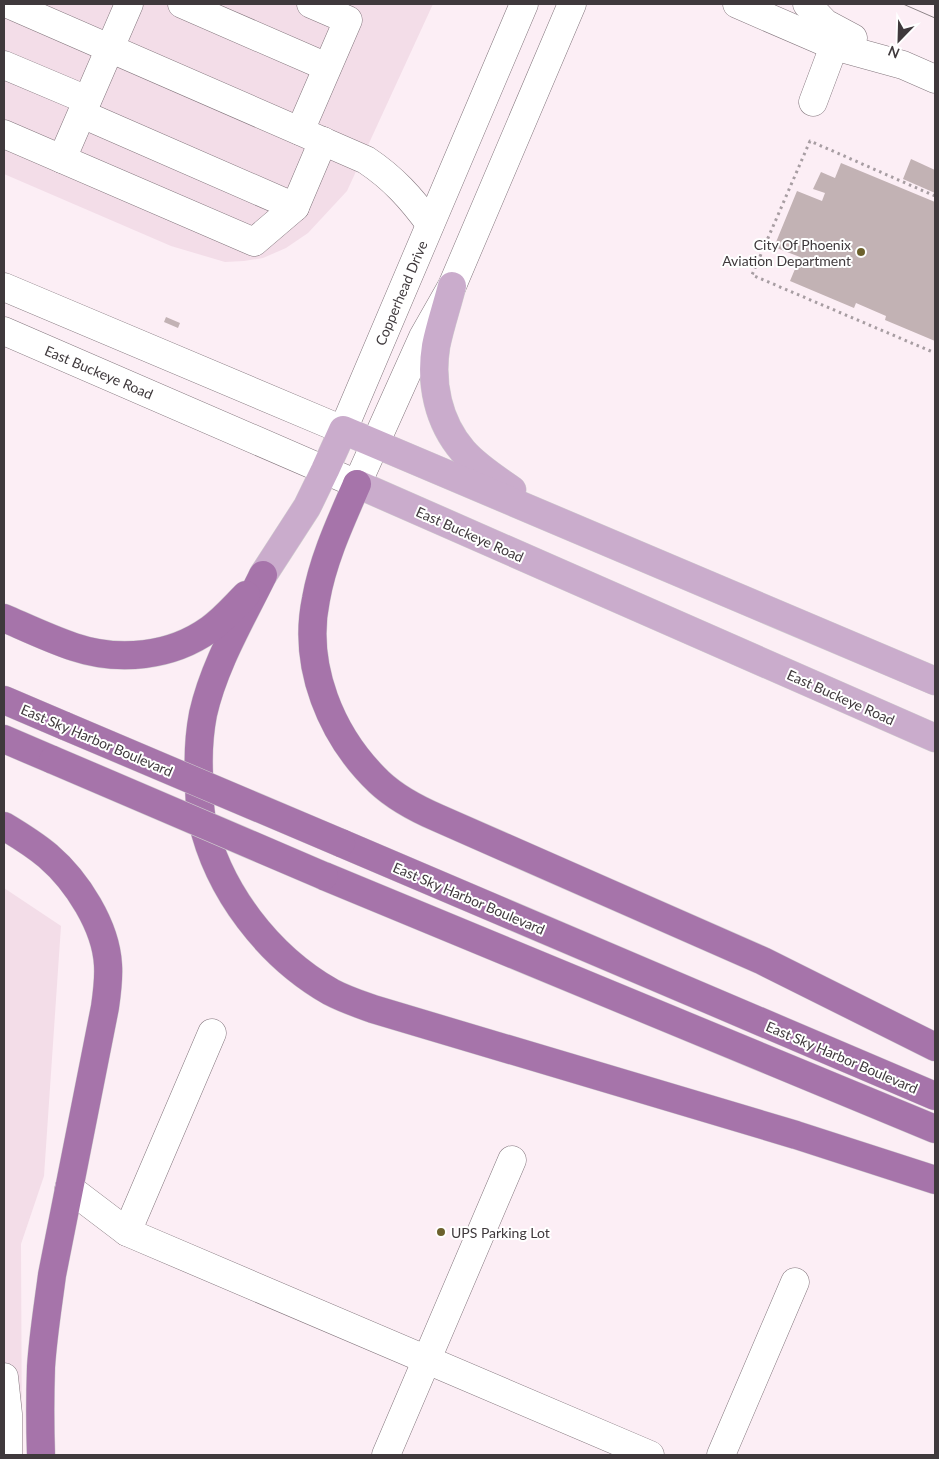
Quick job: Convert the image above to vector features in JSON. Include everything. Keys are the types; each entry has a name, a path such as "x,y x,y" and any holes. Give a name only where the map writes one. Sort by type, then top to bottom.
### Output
{"highway":[{"path":"357,484 332,544 319,583 313,617 313,649 320,686 334,722 355,754 380,783 406,802 430,815 763,961 935,1047"},
{"path":"4,618 74,647 95,652 134,655 154,653 175,647 210,629 234,607 263,575"},
{"path":"263,575 236,629 208,696 199,734 199,800 208,840 224,880 255,925 272,946 293,966 332,992 373,1009 758,1123 935,1180"},
{"name":"East Sky Harbor Boulevard","path":"4,700 935,1096"},
{"path":"4,739 324,876 935,1129"},
{"path":"4,826 49,857 70,879 87,903 98,925 108,964 105,1007 52,1275 46,1318 40,1407 41,1455"}],"main road":[{"path":"452,286 436,345 434,361 436,394 446,425 453,438 476,464 560,523"},
{"path":"343,430 935,681"},
{"name":"Copperhead Drive","path":"263,575 307,507 343,430"},
{"name":"East Buckeye Road","path":"357,484 935,738"}],"street":[{"path":"8,4 366,160 387,174 416,205 430,224"},
{"path":"62,159 129,4"},
{"path":"182,4 327,67"},
{"path":"4,134 254,242 295,207 327,67 348,20 311,4"},
{"path":"357,484 423,337 452,286 572,4"},
{"path":"737,4 834,46 903,65"},
{"path":"807,4 825,23 903,65 935,79"},
{"name":"Copperhead Drive","path":"343,430 519,8"},
{"path":"813,102 834,46"},
{"path":"4,65 84,107 295,207"},
{"path":"4,287 343,430"},
{"name":"East Buckeye Road","path":"4,331 357,484"},
{"path":"127,1232 212,1033"},
{"path":"386,1455 512,1160"},
{"path":"69,1188 127,1232 650,1455"},
{"path":"721,1455 795,1282"},
{"path":"4,1377 8,1414 8,1455"}],"path":[{"path":"935,196 810,141 752,275 935,353"}],"shaded area":[{"path":"4,4 433,4 347,191 308,233 286,248 263,258 225,262 171,246 4,174"},
{"path":"4,888 61,926 44,1176 21,1244 22,1455 4,1455"}],"building":[{"path":"911,159 935,170 935,193 903,179"},
{"name":"City Of Phoenix Aviation Department","path":"841,163 935,202 935,341 885,320 886,316 856,303 854,308 790,281 800,257 774,247 797,191 822,201 825,193 813,189 821,172 835,178"},
{"path":"166,317 180,323 178,328 164,322"}],"tram line":[{"path":"903,4 935,18"}],"place":[{"name":"City Of Phoenix Aviation Department","path":"861,252"},
{"name":"UPS Parking Lot","path":"441,1232"}]}
